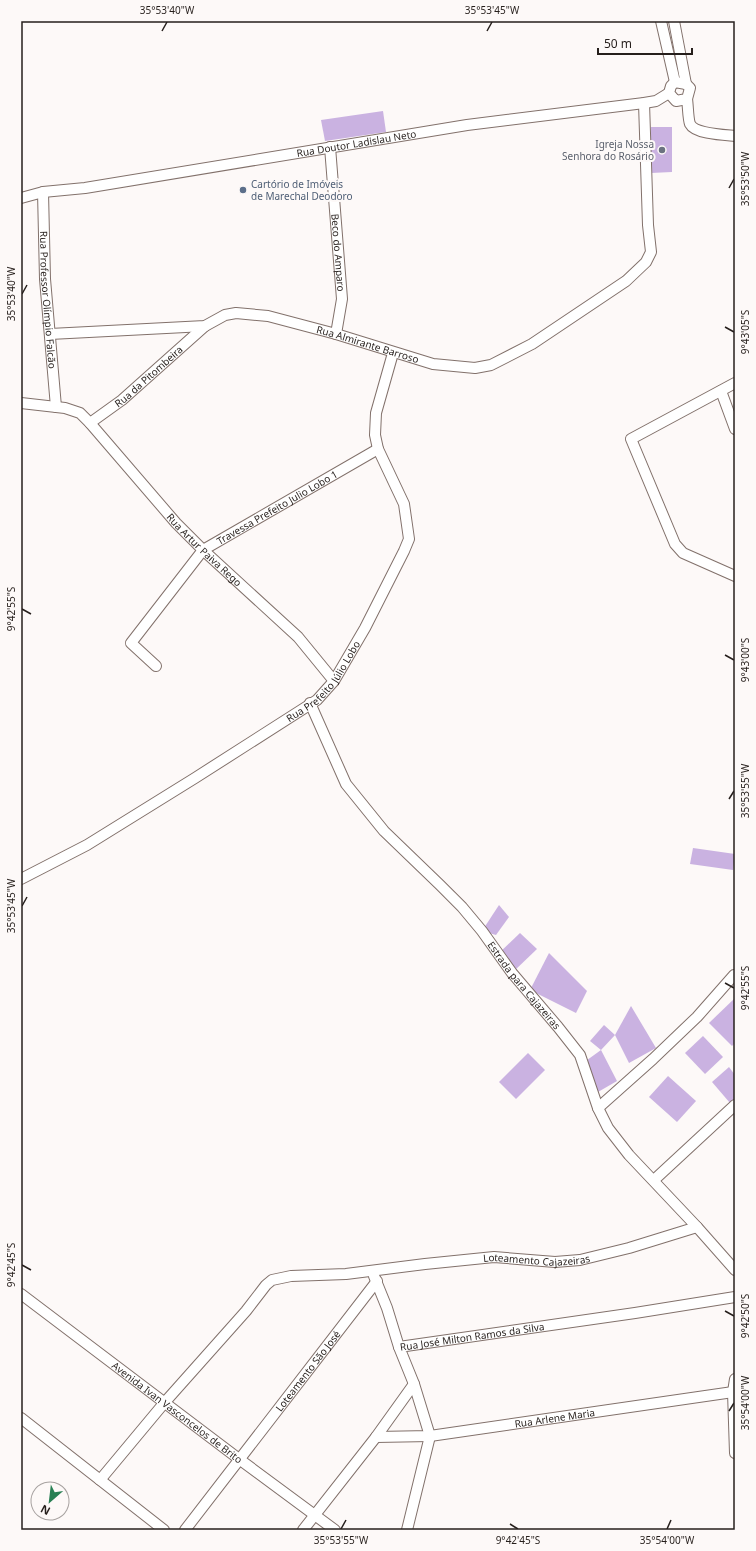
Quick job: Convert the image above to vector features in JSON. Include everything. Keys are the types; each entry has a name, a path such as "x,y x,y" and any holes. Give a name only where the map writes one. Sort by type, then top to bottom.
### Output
{"street":[{"path":"661,21 675,82"},
{"path":"674,21 686,84 690,88 687,99 690,124 694,128 708,132 735,136"},
{"path":"675,82 686,84"},
{"path":"675,82 671,86 669,93 676,101 687,99"},
{"name":"Rua Doutor Ladislau Neto","path":"21,198 43,192 85,188 467,124 644,103 656,101 669,93"},
{"name":"Rua Almirante Barroso","path":"50,334 205,326 225,315 236,313 268,316 336,334 432,364 475,368 491,365 532,344 626,281 646,262 650,252 644,103"},
{"name":"Beco do Amparo","path":"330,147 342,299 336,334"},
{"name":"Rua Professor Olímpio Falcão","path":"43,192 44,279 56,407"},
{"name":"Rua da Pitombeira","path":"90,423 122,400 205,326"},
{"name":"Rua Prefeito Júlio Lobo","path":"21,879 87,845 195,778 310,703 317,700 334,681 365,628 409,539 404,504 378,449 375,434 376,413 393,352"},
{"path":"735,383 630,439 675,544 683,553 735,576"},
{"path":"721,391 735,429"},
{"path":"21,404 56,407"},
{"name":"Rua Artur Paiva Rego","path":"56,407 65,408 80,414 90,423 176,523 203,550 298,637 334,681"},
{"name":"Travessa Prefeito Julio Lobo 1","path":"156,666 131,643 203,550 378,449"},
{"name":"Estrada para Cajazeiras","path":"310,703 346,784 366,811 384,831 462,907 482,931 512,973 580,1055 598,1108 608,1128 629,1155 654,1180 735,1270"},
{"path":"598,1108 653,1059 691,1022 734,976"},
{"path":"654,1180 735,1104"},
{"name":"Loteamento Cajazeiras","path":"100,1480 165,1402 246,1311 266,1285 272,1280 291,1276 324,1276 494,1257 555,1262 580,1260 629,1248 697,1227"},
{"path":"371,1271 377,1282 392,1321 399,1347"},
{"name":"Loteamento São José","path":"184,1530 377,1282"},
{"name":"Avenida Ivan Vasconcelos de Brito","path":"21,1294 335,1530"},
{"name":"Rua José Milton Ramos da Silva","path":"430,1436 414,1384 399,1347 735,1297"},
{"path":"735,1379 733,1392 735,1453"},
{"path":"303,1530 314,1514 376,1437 414,1384"},
{"name":"Rua Arlene Maria","path":"376,1437 430,1436 733,1392"},
{"path":"21,1418 164,1530"},
{"path":"407,1530 430,1436"}],"building":[{"path":"383,111 386,132 325,141 321,120"},
{"name":"Igreja Nossa Senhora do Rosário","path":"651,127 672,127 672,172 651,173"},
{"path":"693,848 735,854 733,870 690,864"},
{"path":"499,905 509,917 496,935 482,931"},
{"path":"520,933 537,949 512,973 495,957"},
{"path":"549,953 587,991 576,1013 530,990"},
{"path":"735,998 735,1043 732,1046 709,1023"},
{"path":"631,1006 656,1048 629,1063 615,1035"},
{"path":"604,1025 615,1035 601,1050 590,1041"},
{"path":"703,1036 723,1057 705,1074 685,1053"},
{"path":"601,1050 617,1081 598,1092 583,1063"},
{"path":"528,1053 545,1070 516,1099 499,1082"},
{"path":"729,1067 735,1075 735,1099 730,1103 712,1082"},
{"path":"668,1076 696,1101 677,1122 649,1097"}],"place":[{"name":"Igreja Nossa Senhora do Rosário","path":"662,150"},
{"name":"Cartório de Imóveis de Marechal Deodoro","path":"243,190"}]}
